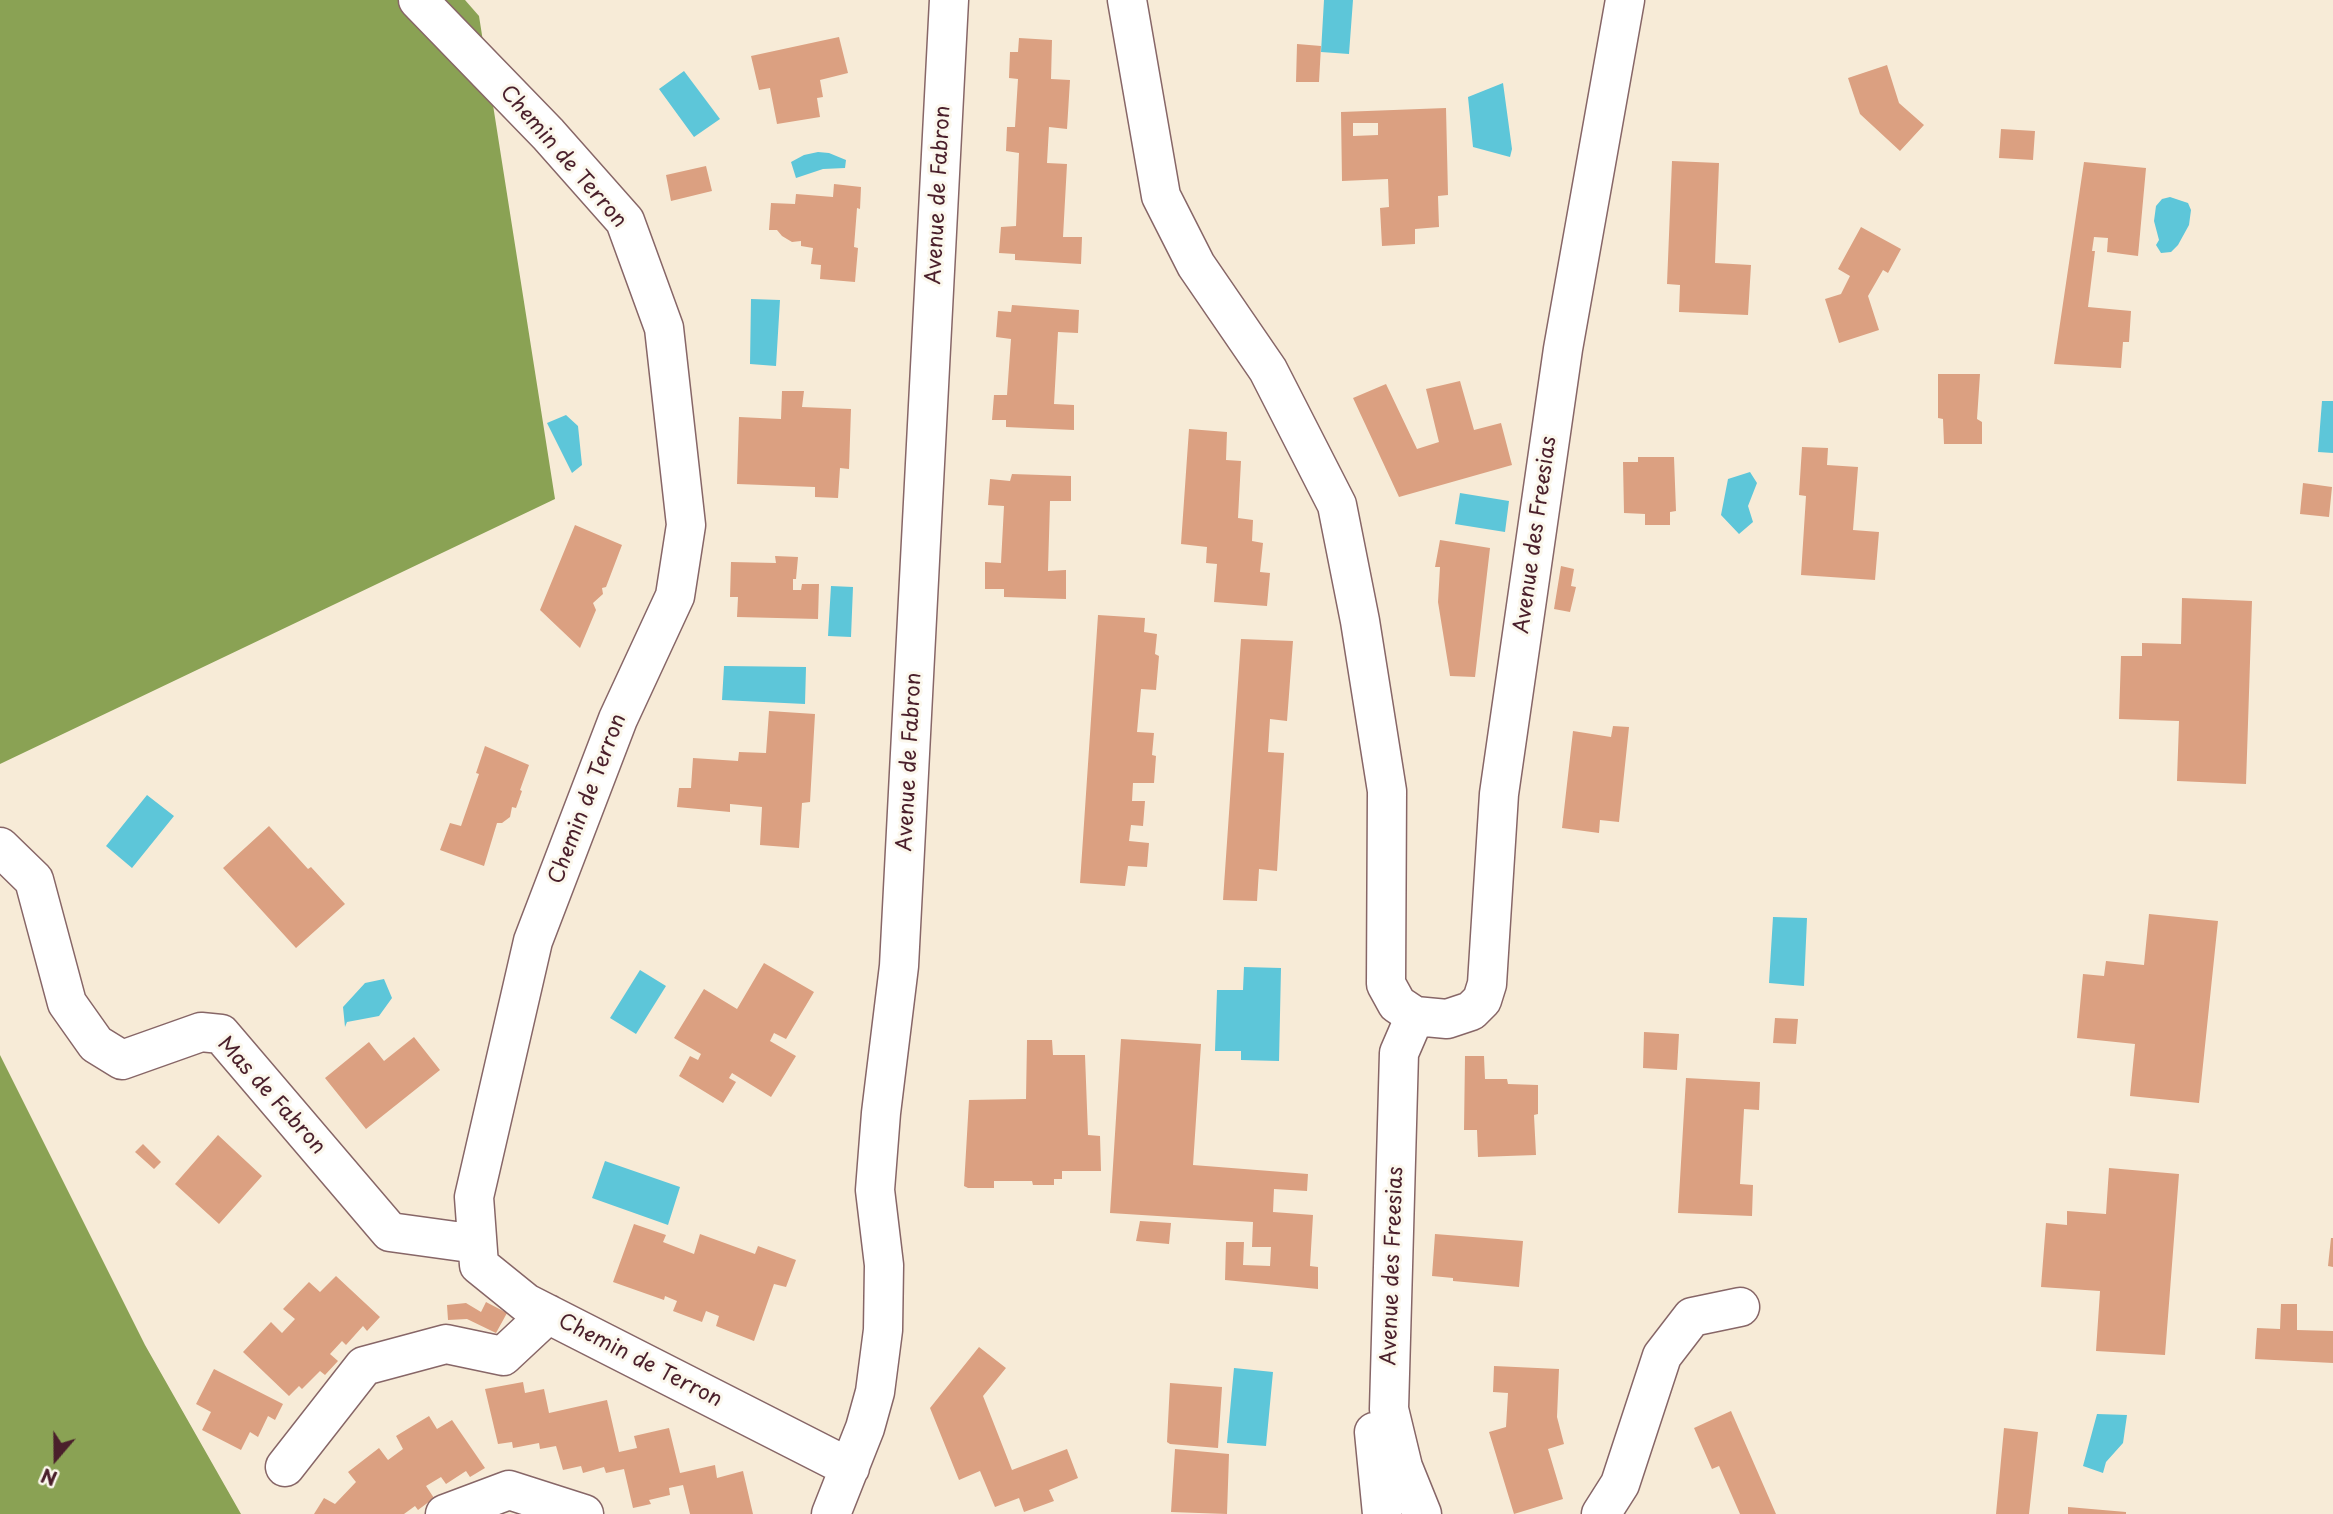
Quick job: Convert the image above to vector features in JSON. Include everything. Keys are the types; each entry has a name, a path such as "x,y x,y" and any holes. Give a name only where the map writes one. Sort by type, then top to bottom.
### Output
{"street":[{"name":"Chemin de Terron","path":"418,0 548,134 625,221 664,328 686,525 675,596 618,719 533,941 474,1197 479,1265 526,1303 850,1468"},
{"name":"Avenue de Fabron","path":"831,1514 865,1428 875,1392 883,1330 884,1265 875,1190 881,1113 899,966 949,0"},
{"path":"1127,0 1161,196 1196,265 1268,370 1337,505 1360,621 1387,791 1386,984 1397,1004 1415,1016"},
{"name":"Avenue des Freesias","path":"1422,1514 1402,1467 1389,1409 1399,1053 1415,1016 1447,1018 1471,1011 1482,1000 1487,984 1499,794 1563,349 1625,0"},
{"name":"Mas de Fabron","path":"0,847 34,880 67,1003 96,1045 122,1060 201,1032 221,1034 390,1232 477,1244"},
{"path":"1382,1514 1371,1407 1372,1128 1399,1053"},
{"path":"1601,1514 1620,1484 1662,1356 1692,1317 1740,1307"},
{"path":"285,1466 363,1366 446,1344 503,1356 548,1314"},
{"path":"445,1514 509,1490 584,1514"}],"green space":[{"path":"0,0 465,0 479,16 555,499 0,764"},
{"path":"0,1055 145,1345 241,1514 0,1514"}],"water":[{"path":"1324,0 1353,0 1349,54 1321,52"},
{"path":"684,71 720,119 694,137 659,89"},
{"path":"1503,83 1512,149 1510,157 1473,147 1468,97"},
{"path":"818,152 846,160 845,168 823,169 796,178 791,162"},
{"path":"2170,197 2188,203 2191,210 2189,225 2171,252 2161,253 2156,245 2159,240 2154,221 2156,206 2162,199"},
{"path":"751,299 780,300 776,366 750,364"},
{"path":"2322,401 2333,401 2333,453 2318,452"},
{"path":"566,415 578,426 582,465 572,473 547,423"},
{"path":"1750,472 1757,483 1748,506 1753,522 1739,534 1721,515 1728,479"},
{"path":"1460,493 1509,501 1505,532 1455,524"},
{"path":"831,586 853,587 851,637 828,636"},
{"path":"724,666 806,667 805,704 722,700"},
{"path":"147,795 174,816 132,868 106,846"},
{"path":"1773,917 1807,918 1804,986 1769,983"},
{"path":"1244,967 1281,968 1279,1061 1241,1060 1241,1051 1215,1051 1217,990 1243,990"},
{"path":"640,970 666,986 636,1034 610,1018"},
{"path":"384,979 392,998 379,1016 347,1022 345,1027 343,1007 365,983"},
{"path":"605,1161 680,1187 668,1225 592,1198"},
{"path":"1234,1368 1273,1372 1266,1446 1227,1443"},
{"path":"2097,1414 2127,1415 2123,1443 2106,1462 2103,1473 2083,1466"}],"building":[{"path":"839,37 848,73 820,80 823,97 817,98 820,117 777,124 770,88 759,90 751,56"},
{"path":"1019,38 1052,40 1051,79 1070,80 1067,129 1049,127 1047,163 1067,164 1063,237 1082,237 1081,264 1015,260 1015,254 999,253 1001,227 1016,226 1019,153 1006,151 1007,127 1015,127 1018,79 1009,78 1010,52 1018,52"},
{"path":"1297,44 1321,46 1319,82 1296,82"},
{"path":"1887,65 1899,103 1924,125 1900,151 1860,114 1848,78"},
{"path":"1446,108 1448,195 1438,196 1439,227 1415,229 1415,244 1382,246 1380,208 1389,207 1388,179 1342,181 1341,112","holes":["1353,123 1378,123 1378,135 1353,136"]},
{"path":"2001,129 2035,131 2033,160 1999,158"},
{"path":"1672,161 1719,163 1715,263 1751,265 1748,315 1679,312 1680,285 1667,284"},
{"path":"2084,162 2146,168 2138,256 2107,252 2108,238 2094,237 2092,251 2095,251 2088,307 2131,311 2129,342 2123,342 2121,368 2054,364"},
{"path":"706,166 712,191 671,201 666,175"},
{"path":"834,184 861,187 854,247 858,248 855,282 820,279 821,265 811,264 813,248 801,246 801,241 792,242 777,230 769,230 771,203 795,204 796,194 833,197"},
{"path":"1861,227 1901,249 1888,273 1883,270 1868,296 1879,330 1839,343 1825,299 1841,294 1850,276 1838,269"},
{"path":"1012,305 1079,310 1078,333 1058,332 1054,404 1074,405 1074,430 1006,427 1006,420 992,420 994,395 1007,395 1011,339 996,337 998,311 1011,312"},
{"path":"1938,374 1980,374 1977,419 1982,422 1982,444 1944,444 1943,419 1938,418"},
{"path":"1460,381 1474,430 1501,423 1512,465 1399,497 1353,398 1386,384 1417,449 1439,442 1426,389"},
{"path":"782,391 804,391 802,407 851,409 849,469 840,468 838,498 815,497 815,487 737,484 739,417 781,419"},
{"path":"1189,429 1227,432 1226,460 1241,461 1238,518 1253,520 1252,541 1263,543 1260,572 1270,573 1267,606 1214,602 1217,564 1206,563 1207,547 1181,544"},
{"path":"1802,447 1828,448 1827,465 1858,467 1853,530 1879,532 1875,580 1801,575 1806,496 1799,495"},
{"path":"1638,457 1674,457 1676,511 1670,512 1670,525 1645,525 1645,514 1624,513 1623,462 1638,462"},
{"path":"1012,474 1071,476 1071,501 1050,501 1048,571 1066,570 1066,599 1004,597 1004,589 985,589 985,562 1001,563 1004,506 988,505 990,479 1010,481"},
{"path":"2303,483 2332,487 2329,517 2300,514"},
{"path":"575,525 622,545 606,587 602,588 603,594 593,603 596,610 580,648 540,610"},
{"path":"1440,540 1490,548 1475,677 1450,676 1438,602 1440,567 1435,567"},
{"path":"775,556 798,557 793,590 801,590 802,584 819,584 818,619 737,617 738,597 730,597 731,562 776,563"},
{"path":"1561,566 1574,569 1571,586 1576,587 1570,612 1554,609"},
{"path":"2182,598 2252,601 2246,784 2177,781 2179,721 2119,719 2121,656 2142,656 2142,643 2181,644"},
{"path":"1098,615 1145,618 1144,632 1157,634 1155,654 1159,656 1156,690 1141,689 1137,732 1154,733 1154,783 1133,783 1132,801 1145,801 1143,826 1131,825 1129,841 1149,843 1147,867 1128,866 1125,886 1080,883"},
{"path":"1241,639 1293,641 1287,721 1270,719 1268,752 1284,753 1277,871 1259,869 1257,901 1223,900"},
{"path":"769,711 815,714 810,802 802,803 799,848 760,845 762,807 730,804 730,812 677,807 679,788 691,788 693,758 738,761 739,752 766,753"},
{"path":"1613,726 1629,727 1619,822 1600,820 1599,833 1562,828 1573,731 1611,737"},
{"path":"485,746 529,765 516,808 512,807 510,817 497,823 484,866 440,850 450,823 461,826 479,774 476,773"},
{"path":"269,826 345,904 296,948 223,868"},
{"path":"2149,914 2218,921 2199,1103 2130,1096 2135,1044 2077,1038 2083,974 2104,976 2106,961 2144,965"},
{"path":"764,963 814,992 786,1039 774,1033 770,1041 796,1056 771,1097 732,1073 729,1078 736,1082 723,1103 679,1076 690,1056 698,1060 701,1054 674,1038 704,989 737,1009"},
{"path":"1775,1018 1798,1019 1796,1044 1773,1043"},
{"path":"1644,1032 1679,1034 1677,1070 1643,1068"},
{"path":"414,1037 440,1070 366,1129 325,1078 369,1042 384,1061"},
{"path":"1121,1039 1201,1044 1193,1165 1308,1174 1307,1191 1274,1189 1273,1212 1313,1215 1310,1266 1318,1267 1318,1289 1225,1280 1226,1242 1244,1242 1243,1265 1270,1266 1271,1247 1252,1247 1253,1222 1110,1213"},
{"path":"1027,1040 1052,1040 1053,1055 1085,1055 1088,1135 1100,1136 1101,1171 1062,1171 1062,1179 1054,1179 1054,1185 1033,1185 1032,1181 994,1181 994,1188 968,1188 964,1186 969,1100 1026,1099"},
{"path":"1465,1056 1484,1056 1485,1079 1507,1079 1508,1084 1538,1085 1538,1114 1534,1115 1536,1155 1478,1157 1477,1130 1464,1130"},
{"path":"1686,1078 1760,1082 1759,1110 1744,1109 1740,1184 1753,1185 1752,1216 1678,1213"},
{"path":"218,1135 262,1176 219,1224 175,1184"},
{"path":"143,1144 161,1162 154,1169 135,1152"},
{"path":"2109,1168 2179,1174 2165,1355 2096,1351 2100,1291 2041,1287 2046,1223 2067,1225 2067,1211 2106,1214"},
{"path":"1140,1221 1171,1223 1169,1244 1136,1241"},
{"path":"634,1224 666,1235 663,1242 694,1254 700,1234 755,1254 758,1246 796,1260 786,1287 774,1284 754,1341 716,1326 719,1316 706,1311 702,1322 673,1311 677,1301 665,1296 664,1300 613,1282"},
{"path":"1435,1234 1523,1241 1519,1287 1453,1281 1453,1278 1432,1276"},
{"path":"2333,1238 2333,1267 2328,1266"},
{"path":"336,1276 380,1317 367,1331 363,1326 346,1345 342,1341 330,1354 338,1361 325,1375 320,1371 302,1389 299,1386 289,1396 243,1352 271,1322 282,1333 295,1319 283,1309 309,1282 320,1292"},
{"path":"486,1302 507,1313 496,1333 467,1319 448,1320 447,1305 466,1303 481,1312"},
{"path":"2281,1304 2297,1304 2297,1330 2333,1331 2333,1363 2255,1359 2257,1328 2280,1329"},
{"path":"979,1347 1006,1368 983,1396 1012,1470 1067,1449 1078,1478 1049,1490 1054,1501 1024,1512 1019,1498 995,1507 980,1471 959,1480 930,1408"},
{"path":"1494,1366 1559,1369 1557,1417 1564,1444 1548,1449 1563,1499 1514,1514 1489,1432 1506,1427 1508,1393 1493,1392"},
{"path":"214,1369 283,1404 275,1420 268,1416 258,1437 250,1432 241,1450 202,1430 211,1412 196,1404"},
{"path":"523,1382 525,1393 544,1389 549,1413 607,1400 619,1452 637,1448 634,1436 669,1428 680,1473 715,1465 717,1478 743,1471 753,1514 690,1514 683,1485 669,1488 670,1495 649,1500 651,1504 633,1508 624,1469 606,1473 604,1467 583,1473 581,1466 563,1470 556,1446 540,1449 539,1443 513,1448 512,1442 498,1444 485,1389"},
{"path":"1170,1383 1222,1387 1218,1448 1167,1442"},
{"path":"1731,1411 1776,1514 1740,1514 1719,1466 1712,1469 1694,1428"},
{"path":"429,1416 437,1429 452,1420 485,1468 470,1477 466,1471 446,1484 441,1477 426,1486 434,1498 418,1510 415,1506 404,1514 314,1514 324,1498 335,1504 356,1482 348,1472 379,1448 388,1460 403,1449 396,1436"},
{"path":"2004,1428 2038,1432 2029,1514 1996,1514"},
{"path":"1175,1449 1229,1454 1227,1514 1171,1512"},
{"path":"2068,1507 2126,1512 2126,1514 2068,1514"}]}
